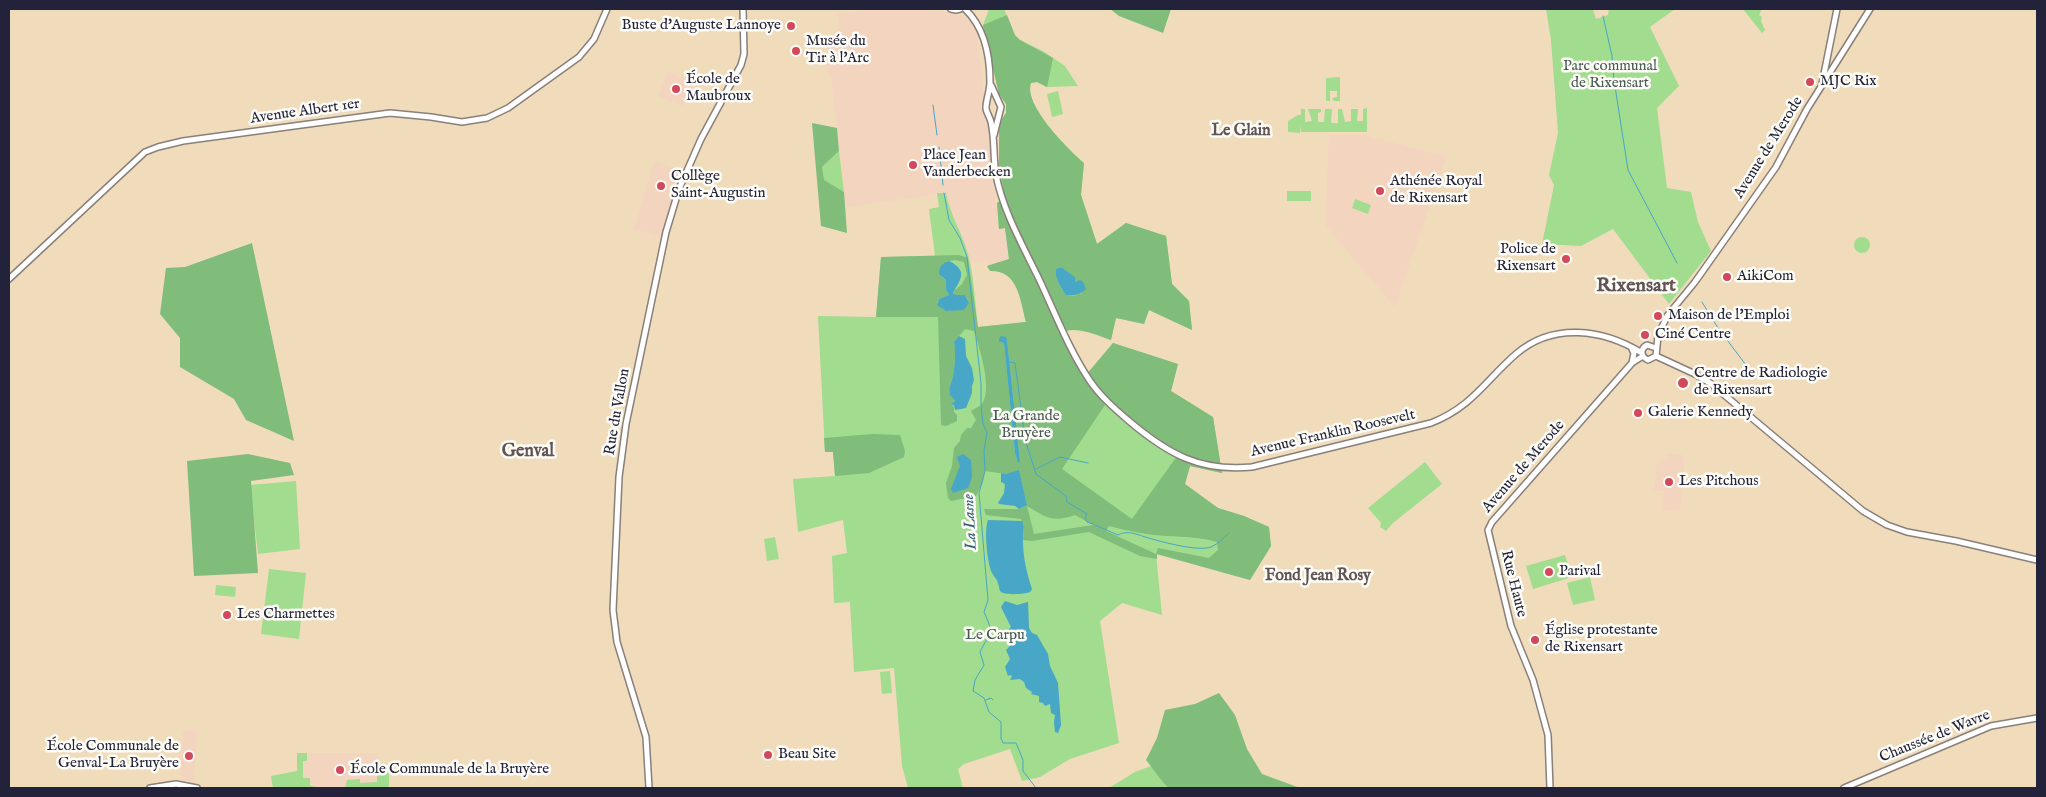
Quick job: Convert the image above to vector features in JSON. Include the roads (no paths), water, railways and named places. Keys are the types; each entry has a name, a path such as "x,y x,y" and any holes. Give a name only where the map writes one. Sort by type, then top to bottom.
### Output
{"main road":[{"name":"Avenue Albert 1er","path":"9,278 134,160 151,149 183,141 390,113 431,116 462,122 487,118 508,108 579,57 594,39 607,9"},
{"name":"Rue du Vallon","path":"648,788 646,737 622,661 614,626 618,486 626,424 666,232 679,190 701,139 734,79 744,53 743,9"},
{"path":"951,9 960,9"},
{"path":"965,9 978,24 982,33 988,59 990,82 986,108 989,114 993,115 1000,112 1001,107 990,82"},
{"path":"1822,86 1837,9"},
{"name":"Avenue de Merode","path":"1656,348 1658,336 1667,316 1695,282 1776,167 1792,134 1870,9"},
{"path":"1826,61 1834,64"},
{"path":"988,103 998,102"},
{"name":"Avenue Franklin Roosevelt","path":"994,139 1000,112"},
{"name":"Avenue Franklin Roosevelt","path":"989,114 994,139 996,172 1002,198 1080,365 1096,390 1142,432 1163,448 1193,462 1225,468 1252,467 1431,423 1444,418 1464,406 1515,355 1534,342 1548,336 1564,333 1592,333 1606,336 1631,346 1642,354"},
{"path":"1650,344 1656,348 1656,356 1651,360 1642,354 1644,346 1650,344"},
{"path":"1631,346 1634,353 1632,363"},
{"name":"Avenue de Merode","path":"1488,530 1492,522 1642,354"},
{"path":"1656,356 1710,383 1863,511 1887,525 1907,532 1956,541 2037,560"},
{"name":"Rue Haute","path":"1488,530 1488,539 1511,626 1533,680 1548,735 1550,788"},
{"name":"Chaussée de Wavre","path":"1844,788 1991,726 2037,718"},
{"path":"150,788 176,784 197,788"}],"water":[{"path":"949,261 959,268 961,272 960,280 953,293 955,295 965,295 969,303 964,310 946,311 937,305 939,299 949,295 946,290 946,280 939,274 941,266"},
{"path":"1061,267 1075,277 1075,282 1080,280 1083,282 1086,289 1077,295 1066,295 1056,275 1056,269"},
{"path":"959,336 965,339 966,356 972,368 974,380 972,393 966,408 955,410 954,405 951,405 955,401 950,395 949,390 955,363 954,342"},
{"path":"1001,336 1006,337 1007,340 1020,461 1018,463 1015,453 1004,343 999,341"},
{"path":"963,454 971,460 972,477 968,488 953,493 951,489 960,466 957,457"},
{"path":"1019,470 1027,505 1019,509 1015,506 999,504 1004,493 1005,484 1001,482 1001,473 1006,474"},
{"path":"988,520 1022,521 1025,559 1032,589 1030,592 1010,594 1000,591 998,582 992,573 987,554"},
{"path":"1005,601 1017,605 1028,602 1029,628 1032,633 1037,635 1048,654 1050,666 1058,683 1061,725 1058,733 1055,732 1055,715 1051,713 1050,704 1045,706 1039,702 1039,696 1031,694 1032,692 1026,688 1024,682 1020,679 1010,680 1012,676 1008,676 1005,667 1010,659 1006,650 1014,642 1005,640 1010,639 1009,629 1011,627 1001,607"}],"waterway":[{"path":"1603,16 1612,56 1628,170 1677,263"},
{"name":"La Lasne","path":"933,105 937,135"},
{"name":"La Lasne","path":"939,147 943,185"},
{"name":"La Lasne","path":"944,193 949,220 960,238 967,257 981,383 983,424 987,432 984,451 985,471 979,493 988,600 984,612 990,633 980,652 984,665 975,680 973,691 984,698 989,712 1001,722 1001,738 1003,743 1016,743 1023,760 1023,771 1036,788"},
{"path":"1702,302 1718,328 1752,373"},
{"name":"Le Carpu","path":"1009,362 1015,363 1025,439 1036,474 1066,496 1067,502 1087,514 1085,518 1087,522 1093,524"},
{"path":"1036,469 1060,457 1088,463"},
{"name":"Le Carpu","path":"1095,525 1118,535 1132,533 1168,543 1197,548 1211,547 1229,533"},
{"path":"986,700 991,698 993,700"}],"place":[{"name":"Buste d'Auguste Lannoye","path":"791,26"},
{"name":"Musée du Tir à l'Arc","path":"796,51"},
{"name":"MJC Rix","path":"1810,82"},
{"name":"École de Maubroux","path":"676,89"},
{"name":"Place Jean Vanderbecken","path":"913,165"},
{"name":"Collège Saint-Augustin","path":"661,186"},
{"name":"Athénée Royal de Rixensart","path":"1380,191"},
{"name":"Police de Rixensart","path":"1566,259"},
{"name":"AikiCom","path":"1727,277"},
{"name":"Maison de l'Emploi","path":"1658,316"},
{"name":"Ciné Centre","path":"1645,335"},
{"name":"Centre de Radiologie de Rixensart","path":"1683,383"},
{"name":"Galerie Kennedy","path":"1638,413"},
{"name":"Les Pitchous","path":"1669,482"},
{"name":"Parival","path":"1549,572"},
{"name":"Les Charmettes","path":"227,615"},
{"name":"Église protestante de Rixensart","path":"1535,640"},
{"name":"Beau Site","path":"768,755"},
{"name":"École Communale de Genval-La Bruyère","path":"189,756"},
{"name":"École Communale de la Bruyère","path":"340,770"}],"district":[{"name":"Le Glain","path":"1241,132"},
{"name":"Rixensart","path":"1636,287"},
{"name":"Genval","path":"528,452"},
{"name":"Fond Jean Rosy","path":"1318,577"}],"park label":[{"name":"Parc communal de Rixensart","path":"1610,76"},
{"name":"La Grande Bruyère","path":"1026,426"}]}
